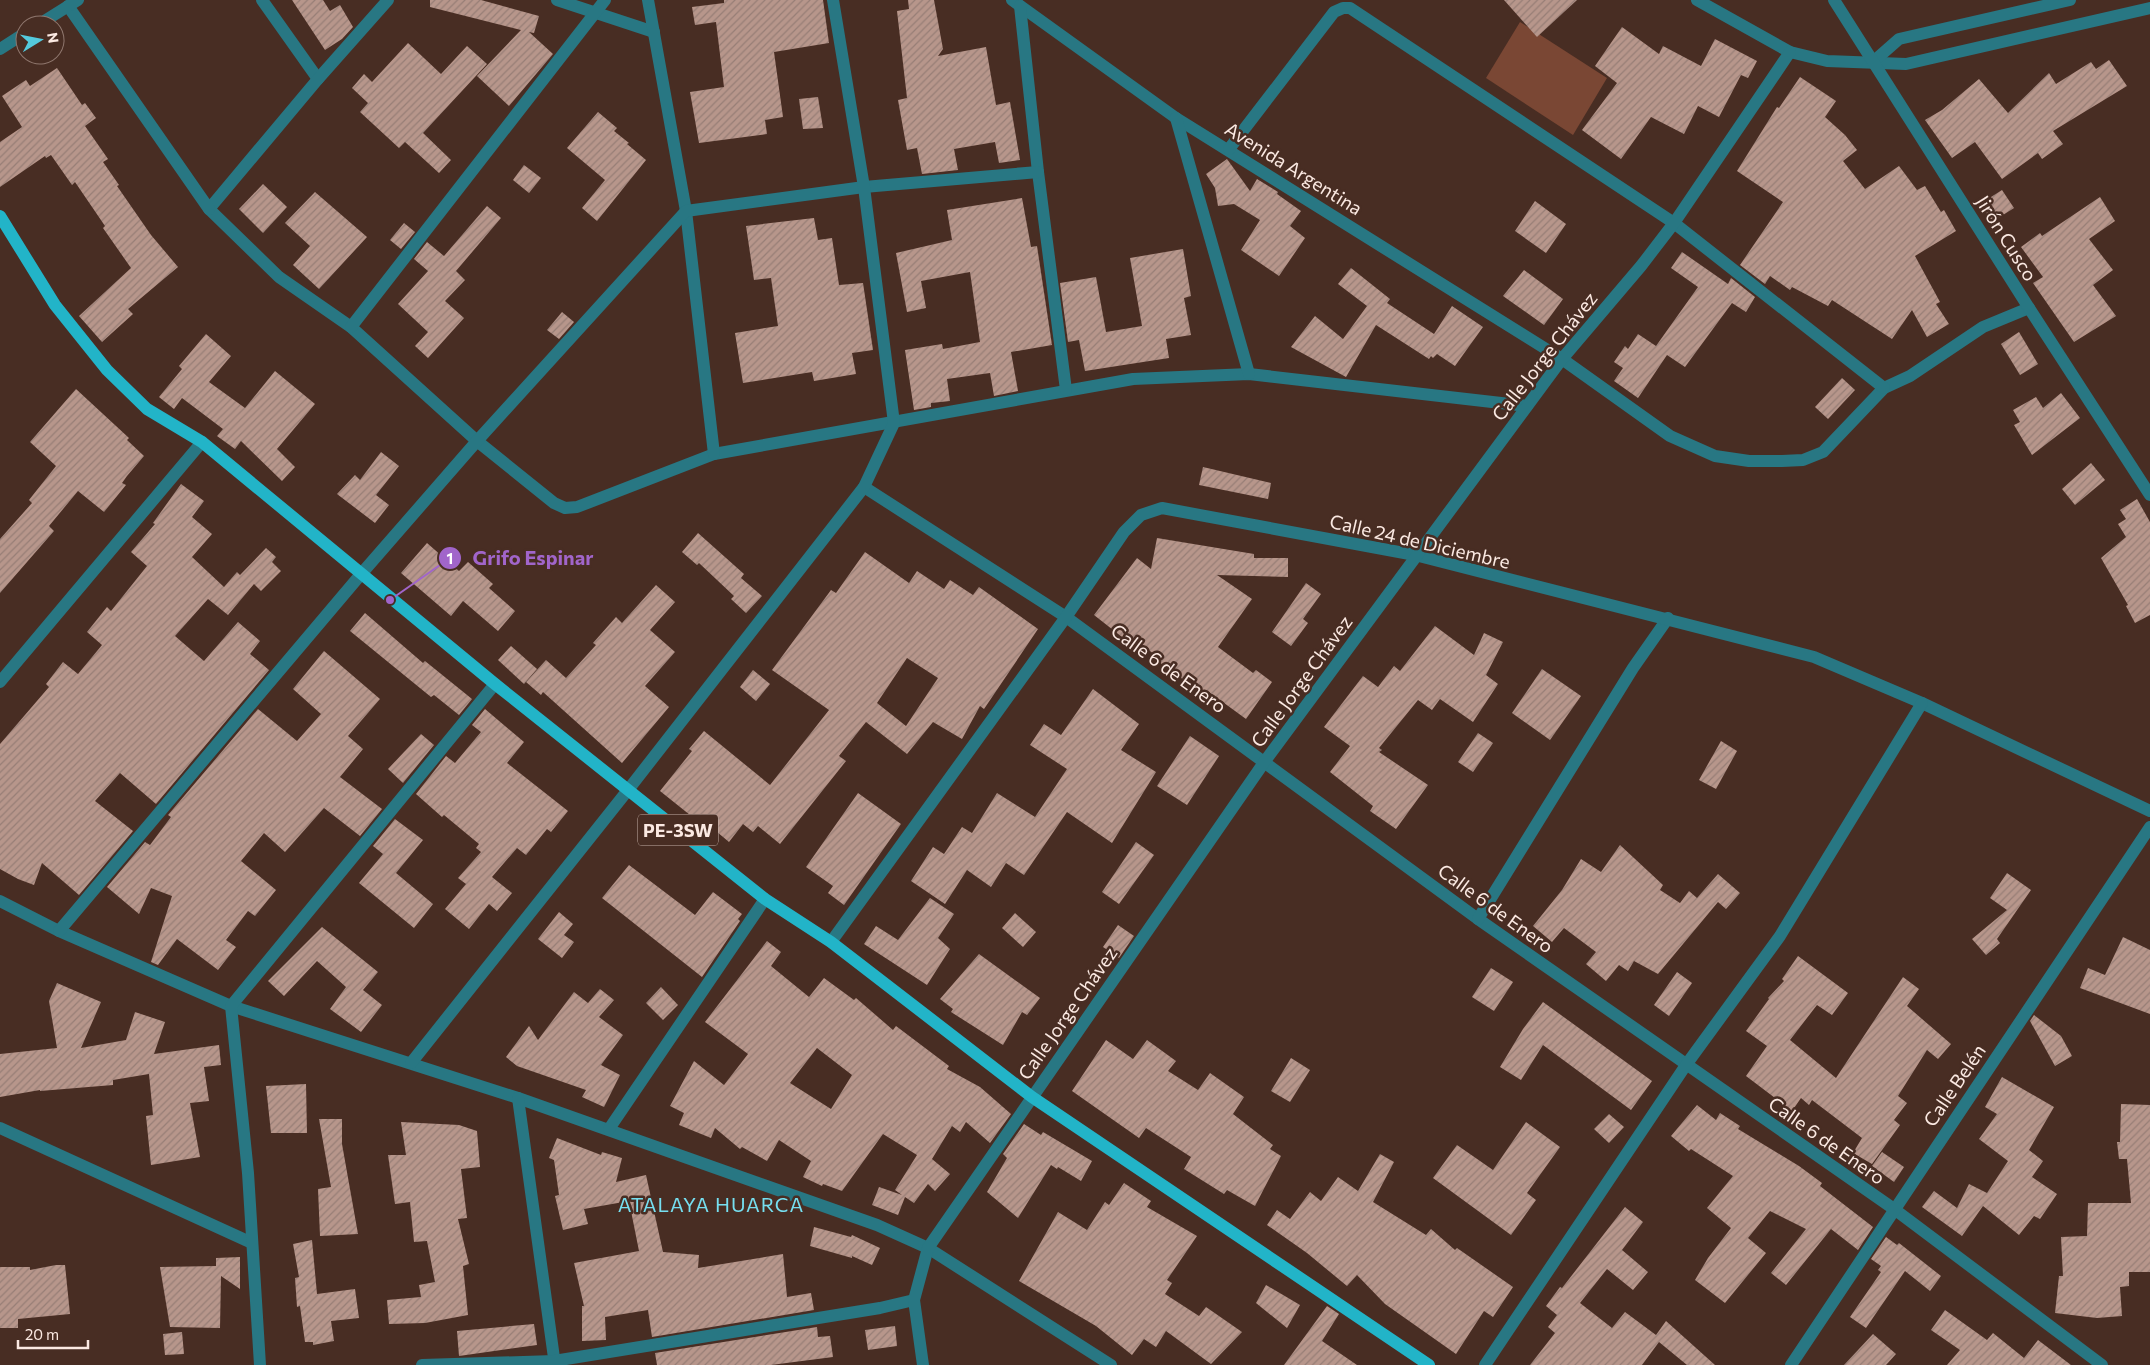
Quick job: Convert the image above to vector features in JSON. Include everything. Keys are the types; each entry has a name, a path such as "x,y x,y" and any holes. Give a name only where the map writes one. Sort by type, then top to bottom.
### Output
{"main road":[{"name":"PE-3SW","path":"0,216 56,305 107,370 147,409 202,442 496,684 765,899 831,942 1032,1096 1429,1365"}],"street":[{"path":"262,0 318,79"},
{"path":"209,209 318,79 388,0"},
{"path":"557,0 654,32"},
{"path":"352,327 606,0"},
{"path":"648,0 686,211 714,454"},
{"path":"410,1063 628,790 864,487 894,424 864,187 833,0"},
{"path":"1697,0 1790,52 1827,60 1906,64 2150,8"},
{"name":"Jirón Cusco","path":"1834,0 2028,308 2150,496"},
{"path":"1874,61 1899,39 2070,0"},
{"path":"54,15 73,3 209,209 279,277 352,327 478,441 554,503 565,508 577,507 714,454 894,424 1066,390 1133,379 1249,374 1526,406"},
{"path":"1016,3 1066,390"},
{"name":"Avenida Argentina","path":"1016,3 1176,118 1562,359 1670,436 1715,456 1749,462 1803,460 1823,452 1884,388"},
{"path":"1229,150 1334,12 1342,8 1350,8 1674,222 1884,388 1910,376 1983,328 2028,308"},
{"path":"0,49 15,39"},
{"name":"Calle Jorge Chávez","path":"923,1365 914,1300 928,1248 1265,761 1526,406 1562,359 1641,266 1674,222 1790,52"},
{"path":"1176,118 1249,374"},
{"path":"59,931 362,573 478,441 686,211 864,187 1038,172"},
{"path":"0,682 202,442"},
{"name":"Calle 6 de Enero","path":"864,487 1066,616 1478,919 1686,1066 1894,1209 2102,1365"},
{"name":"Calle 24 de Diciembre","path":"1066,616 1124,532 1141,515 1162,508 1415,555 1642,614 1668,618 1814,657 1922,704 2150,811"},
{"path":"831,942 1066,616"},
{"path":"1478,919 1633,668 1668,618"},
{"path":"260,1365 248,1173 231,1006 496,684"},
{"path":"1485,1365 1686,1066 1780,936 1922,704"},
{"name":"Calle Belén","path":"1794,1364 1894,1209 2150,827"},
{"path":"609,1129 765,899"},
{"path":"0,901 59,931 231,1006 518,1098 877,1225 928,1248 1097,1360 1111,1365"},
{"path":"518,1098 555,1363"},
{"path":"0,1128 252,1243"},
{"path":"422,1365 555,1363 880,1308 914,1300"}],"shaded area":[{"path":"1520,22 1607,78 1573,135 1486,78"}],"building":[{"path":"292,0 323,0 330,11 340,5 353,27 342,39 325,50"},
{"path":"430,0 481,0 539,16 534,33 529,32 553,54 509,106 477,76 521,30 430,7"},
{"path":"724,0 823,0 829,43 774,52 783,117 765,120 767,134 699,143 690,92 724,87 716,22 695,25 692,7 724,3"},
{"path":"908,0 934,0 943,49 938,56 986,47 996,105 1010,102 1020,160 999,163 995,142 954,149 958,170 922,174 917,148 907,150 898,100 907,98 897,11 909,9"},
{"path":"1504,0 1577,0 1537,37"},
{"path":"1622,27 1659,54 1663,46 1701,66 1715,39 1757,61 1748,78 1741,75 1719,117 1698,106 1684,134 1651,117 1621,159 1582,130 1617,83 1595,66"},
{"path":"408,43 441,74 467,46 487,64 423,133 451,160 439,173 405,142 399,148 360,112 368,103 352,88 364,74 372,82"},
{"path":"2109,60 2127,86 2053,131 2063,144 2042,159 2038,153 2002,179 1975,142 1952,158 1925,120 1942,110 1979,79 2008,113 2049,73 2056,84 2091,62 2096,69"},
{"path":"57,68 82,105 85,103 96,118 85,126 108,159 103,162 119,185 117,186 151,235 178,267 128,309 133,314 102,342 79,316 131,268 103,228 105,226 75,182 72,185 51,155 46,158 45,156 0,187 0,142 22,127 2,96 26,80 30,86"},
{"path":"1800,77 1836,101 1825,117 1845,135 1857,150 1843,161 1865,189 1899,166 1917,190 1925,186 1941,212 1944,210 1956,231 1915,256 1940,302 1936,304 1949,324 1927,337 1912,310 1892,339 1832,300 1828,306 1792,287 1790,290 1770,276 1765,284 1740,265 1783,202 1737,171 1777,107 1779,108"},
{"path":"818,97 823,128 803,129 799,99"},
{"path":"598,112 617,128 614,131 629,143 627,144 646,160 597,221 582,208 605,180 567,148"},
{"path":"1227,159 1250,191 1257,179 1278,192 1277,194 1301,211 1290,226 1305,238 1279,276 1241,250 1260,220 1234,204 1218,206 1215,188 1206,174"},
{"path":"524,165 541,178 529,193 513,180"},
{"path":"263,184 287,207 263,233 239,209"},
{"path":"2002,190 2014,208 1992,222 1980,204"},
{"path":"315,192 367,237 319,289 293,265 310,246 285,223"},
{"path":"2100,197 2115,221 2089,239 2113,270 2093,285 2116,316 2074,342 2033,283 2043,277 2021,247 2040,233 2042,236"},
{"path":"1022,198 1031,247 1037,246 1052,345 1011,352 1018,391 994,396 990,373 947,379 950,401 931,403 931,407 914,410 905,350 942,344 943,349 980,342 970,272 921,281 926,308 907,312 896,253 952,240 947,210"},
{"path":"1535,201 1566,224 1546,253 1515,231"},
{"path":"487,206 501,218 456,271 465,280 445,301 464,318 428,358 415,346 428,332 398,304 428,271 414,259 427,242 444,256"},
{"path":"814,218 818,240 832,238 839,285 863,283 873,350 852,353 856,374 814,381 812,372 743,383 735,333 778,326 771,278 754,280 746,226"},
{"path":"404,223 415,232 401,249 390,240"},
{"path":"1183,249 1191,296 1184,298 1191,335 1166,339 1169,358 1085,371 1079,340 1068,342 1060,283 1096,277 1106,332 1142,326 1130,258"},
{"path":"1682,252 1728,284 1731,278 1755,297 1746,312 1732,303 1685,367 1667,355 1638,398 1614,381 1623,368 1614,362 1625,346 1628,349 1638,334 1656,346 1698,287 1671,268"},
{"path":"1351,268 1390,299 1387,303 1434,334 1452,306 1483,327 1455,366 1437,354 1429,359 1376,325 1346,377 1291,347 1315,316 1343,339 1367,306 1338,284"},
{"path":"1524,270 1563,299 1544,325 1503,296"},
{"path":"562,312 574,322 559,339 547,330"},
{"path":"2019,332 2038,364 2020,375 2001,344"},
{"path":"206,334 231,356 209,382 245,408 275,371 315,404 277,449 295,467 282,481 241,441 235,449 217,436 223,429 182,398 174,409 159,397 182,369 179,366"},
{"path":"1842,378 1855,390 1828,419 1815,407"},
{"path":"76,389 129,438 127,440 144,456 122,483 126,485 104,512 78,491 49,526 54,531 0,593 0,539 32,503 29,500 56,466 30,442"},
{"path":"2061,393 2080,418 2032,455 2014,425 2020,422 2013,410 2036,397 2043,408"},
{"path":"381,452 399,466 376,495 389,505 375,523 337,494 355,475 360,480"},
{"path":"2091,463 2105,480 2075,505 2062,489"},
{"path":"1203,467 1271,483 1268,499 1199,485"},
{"path":"181,484 204,501 192,517 212,534 192,557 224,587 237,572 240,575 266,548 276,557 272,562 281,571 261,591 254,584 228,615 208,599 175,636 204,661 238,622 260,641 250,654 269,670 156,804 120,773 95,801 133,831 79,895 42,863 34,885 18,879 0,869 0,744 49,687 46,684 63,662 78,674 102,645 87,632 107,607 111,611 147,566 131,552 155,524 153,523"},
{"path":"2137,499 2150,522 2150,615 2135,623 2126,606 2128,605 2101,558 2126,537 2118,524 2126,519 2120,510"},
{"path":"698,533 744,574 741,578 762,596 746,613 731,599 734,596 699,563 697,565 682,552"},
{"path":"1157,538 1254,554 1254,558 1288,558 1288,577 1217,575 1252,599 1218,647 1253,673 1256,670 1272,682 1246,719 1209,692 1206,696 1159,662 1161,659 1125,633 1122,637 1094,615 1137,558 1151,569"},
{"path":"427,543 459,571 468,562 493,584 489,588 515,611 498,631 463,601 451,616 401,573"},
{"path":"865,552 909,583 917,571 944,589 950,580 973,595 979,587 1038,629 984,709 980,706 962,739 933,722 907,754 866,722 839,756 846,761 780,844 758,826 753,832 743,824 729,842 698,816 695,819 660,791 692,751 689,749 704,731 770,785 829,710 772,670 831,590 836,593","holes":["907,658 938,678 906,726 877,703"]},
{"path":"1306,583 1321,594 1303,619 1308,623 1291,646 1272,632"},
{"path":"656,585 675,602 650,630 675,652 645,686 669,707 622,763 543,692 541,695 526,682 546,660 566,678 596,645 593,643 616,617 622,623"},
{"path":"365,613 423,663 425,661 472,699 459,715 434,695 431,697 350,631"},
{"path":"1435,626 1474,655 1484,633 1503,642 1486,675 1498,684 1473,722 1440,699 1432,710 1418,700 1379,748 1382,750 1379,752 1428,785 1396,829 1370,811 1373,806 1330,772 1350,746 1324,727 1363,676 1378,687 1394,666 1400,671"},
{"path":"511,646 537,669 524,684 498,660"},
{"path":"324,651 380,699 348,736 363,749 340,777 382,809 360,836 324,808 285,852 264,833 241,861 276,890 255,916 248,911 226,940 236,947 218,970 177,939 158,965 151,962 172,896 151,888 139,914 107,887 145,842 150,845 171,817 168,815 258,709 297,741 321,714 293,689"},
{"path":"1542,669 1581,696 1550,740 1512,713"},
{"path":"753,670 770,684 756,701 740,687"},
{"path":"1093,689 1139,724 1121,750 1156,772 1112,843 1067,812 1024,875 1006,863 991,887 967,870 945,904 911,881 933,847 944,854 962,827 972,833 997,793 1035,817 1067,769 1030,745 1044,724 1061,735"},
{"path":"485,709 524,742 507,763 568,811 551,832 547,829 526,855 517,848 492,877 512,893 497,911 489,904 469,929 445,909 466,884 458,878 481,852 476,848 479,844 444,815 442,817 416,794 446,756 455,763 481,732 472,725"},
{"path":"1478,733 1493,743 1473,772 1458,762"},
{"path":"421,734 434,745 403,783 388,769"},
{"path":"1190,736 1219,756 1187,805 1157,786"},
{"path":"1721,741 1737,751 1716,789 1699,780"},
{"path":"858,793 901,824 844,905 828,893 833,886 806,867"},
{"path":"395,819 423,840 396,873 433,904 414,928 359,883 383,854 373,846"},
{"path":"1136,842 1154,855 1119,904 1102,892"},
{"path":"1620,845 1663,885 1660,890 1680,903 1689,891 1697,898 1718,874 1740,893 1726,909 1718,902 1658,974 1634,961 1628,971 1619,965 1606,981 1586,964 1596,952 1564,928 1552,942 1533,926 1562,890 1581,859 1601,872"},
{"path":"629,865 695,915 713,892 742,914 738,919 740,921 702,977 602,898"},
{"path":"2007,873 2031,890 1997,939 2000,943 1986,955 1972,939 2007,910 1990,898"},
{"path":"930,898 954,914 938,938 950,949 927,985 864,944 876,926 898,940"},
{"path":"559,912 573,924 564,935 574,942 562,958 538,939"},
{"path":"1015,913 1036,932 1023,947 1002,928"},
{"path":"1118,925 1134,936 1119,958 1103,947"},
{"path":"322,927 378,972 363,990 382,1005 361,1032 330,1009 346,987 317,961 284,996 268,981"},
{"path":"2123,937 2150,950 2150,1014 2080,988 2088,968 2105,975"},
{"path":"767,941 781,952 771,966 809,997 824,978 854,1000 856,998 893,1030 896,1026 949,1066 947,1069 980,1087 1011,1114 990,1143 966,1122 960,1132 952,1126 932,1159 950,1174 935,1191 928,1184 914,1203 905,1197 898,1215 872,1205 879,1187 902,1195 895,1190 917,1155 883,1134 842,1191 823,1184 822,1186 803,1177 811,1161 779,1140 767,1161 742,1147 740,1149 715,1128 711,1138 679,1125 684,1113 670,1106 694,1061 724,1085 748,1054 705,1022","holes":["817,1048 852,1075 831,1109 790,1083"]},
{"path":"979,954 1040,998 1027,1015 1022,1012 1003,1045 951,1012 953,1009 940,999"},
{"path":"1798,956 1848,993 1832,1015 1817,1005 1790,1040 1836,1078 1903,977 1919,989 1907,1006 1951,1044 1938,1059 1927,1050 1898,1096 1907,1103 1894,1120 1900,1125 1872,1164 1853,1153 1862,1138 1812,1100 1809,1105 1801,1098 1792,1111 1746,1076 1767,1046 1746,1031 1768,998 1784,981 1782,979"},
{"path":"1491,968 1513,982 1494,1011 1472,997"},
{"path":"1677,972 1692,983 1669,1016 1654,1005"},
{"path":"57,983 101,1002 81,1048 126,1040 135,1012 165,1022 154,1054 219,1045 221,1065 204,1067 209,1101 190,1103 200,1157 151,1165 146,1116 153,1115 149,1074 113,1080 113,1085 40,1090 0,1097 0,1054 57,1048 49,1001"},
{"path":"661,987 678,1005 663,1020 646,1003"},
{"path":"600,989 614,1000 599,1017 623,1035 601,1065 620,1075 604,1107 582,1097 586,1090 517,1066 506,1057 529,1026 538,1040 574,992 588,1003"},
{"path":"1543,1002 1652,1081 1631,1110 1543,1045 1521,1080 1500,1067 1523,1029"},
{"path":"2034,1015 2061,1036 2072,1056 2055,1066 2030,1021"},
{"path":"1106,1040 1133,1059 1147,1040 1176,1061 1168,1071 1198,1090 1210,1073 1244,1097 1233,1114 1273,1145 1270,1149 1281,1156 1255,1206 1227,1190 1224,1194 1184,1169 1191,1157 1146,1128 1139,1138 1072,1091"},
{"path":"1291,1058 1310,1070 1290,1102 1271,1091"},
{"path":"2002,1077 2054,1107 2029,1150 2043,1161 2032,1177 2057,1194 2040,1219 2034,1216 2019,1235 1983,1206 1962,1236 1922,1207 1934,1191 1957,1208 1969,1184 1987,1193 2008,1161 1979,1139 1997,1114 1985,1107"},
{"path":"306,1084 307,1133 271,1133 266,1086"},
{"path":"2121,1104 2150,1105 2150,1272 2129,1272 2129,1286 2120,1287 2122,1316 2097,1318 2055,1313 2059,1276 2063,1276 2061,1237 2087,1236 2088,1203 2131,1203 2127,1159 2119,1159 2117,1142 2120,1142"},
{"path":"1697,1105 1716,1120 1720,1113 1740,1126 1738,1129 1799,1166 1822,1183 1820,1186 1873,1227 1858,1250 1831,1229 1786,1285 1771,1273 1806,1229 1770,1211 1748,1238 1766,1253 1725,1303 1695,1280 1708,1258 1731,1228 1707,1208 1733,1176 1691,1149 1689,1151 1671,1136"},
{"path":"1609,1114 1624,1127 1609,1143 1594,1129"},
{"path":"319,1119 342,1119 342,1144 358,1234 320,1236 318,1189 331,1187"},
{"path":"401,1122 459,1125 477,1131 480,1167 461,1169 467,1218 458,1219 469,1264 463,1266 468,1315 425,1323 389,1324 387,1300 421,1297 419,1285 435,1282 427,1241 414,1242 410,1202 395,1204 388,1155 406,1155"},
{"path":"1526,1122 1560,1147 1527,1193 1536,1200 1511,1235 1433,1178 1457,1145 1493,1170"},
{"path":"1024,1124 1041,1135 1043,1132 1092,1161 1081,1181 1058,1167 1057,1169 1051,1165 1018,1218 987,1192 1007,1158 1003,1154"},
{"path":"557,1138 601,1155 602,1152 622,1158 616,1182 646,1175 663,1252 699,1255 698,1268 783,1254 787,1297 811,1293 814,1310 652,1337 648,1310 605,1317 606,1340 582,1341 582,1306 584,1306 574,1263 639,1251 629,1201 584,1209 588,1224 563,1230 555,1196 559,1195 554,1160 549,1158"},
{"path":"1882,1152 1904,1167 1894,1182 1872,1166"},
{"path":"1380,1154 1394,1162 1373,1202 1426,1235 1431,1229 1455,1250 1457,1248 1513,1287 1493,1317 1484,1311 1456,1354 1385,1304 1357,1275 1347,1286 1307,1253 1267,1225 1277,1210 1290,1219 1310,1192 1321,1201 1338,1177 1358,1191"},
{"path":"1124,1183 1151,1201 1147,1207 1197,1236 1167,1280 1172,1283 1165,1294 1199,1316 1206,1307 1242,1332 1211,1364 1166,1331 1156,1347 1144,1339 1132,1355 1096,1326 1019,1281 1058,1212 1087,1230 1105,1202 1109,1205"},
{"path":"1625,1207 1643,1222 1622,1250 1648,1272 1633,1290 1607,1269 1580,1303 1612,1328 1625,1312 1656,1335 1666,1321 1715,1365 1687,1365 1659,1342 1642,1365 1530,1365 1555,1333 1548,1327 1557,1315 1546,1306"},
{"path":"814,1227 851,1237 852,1235 880,1248 872,1265 852,1256 852,1258 810,1246"},
{"path":"1886,1237 1897,1245 1899,1243 1941,1276 1930,1291 1905,1271 1866,1328 1850,1317 1881,1272 1878,1270 1881,1266 1871,1259"},
{"path":"312,1240 317,1294 355,1289 359,1318 331,1321 334,1341 313,1345 313,1342 305,1342 300,1306 297,1307 295,1278 299,1277 293,1244"},
{"path":"240,1257 240,1289 221,1276 220,1328 170,1327 160,1267 216,1266 216,1258"},
{"path":"65,1265 70,1314 18,1319 18,1328 0,1328 0,1267 30,1267 30,1270"},
{"path":"1266,1285 1300,1305 1287,1328 1256,1303"},
{"path":"1327,1306 1339,1314 1322,1341 1357,1365 1284,1365"},
{"path":"1945,1310 1987,1340 1993,1333 2024,1358 2038,1340 2071,1365 1947,1365 1960,1350 1931,1330"},
{"path":"534,1324 537,1345 459,1356 457,1331"},
{"path":"895,1326 897,1346 868,1350 865,1330"},
{"path":"817,1327 818,1337 830,1336 833,1357 771,1365 657,1365 655,1353"},
{"path":"182,1332 184,1354 165,1355 163,1334"},
{"path":"1873,1334 1896,1354 1886,1365 1844,1365"}],"place":[{"name":"Grifo Espinar","path":"390,600"}],"district":[{"name":"ATALAYA HUARCA","path":"711,1204"}]}
